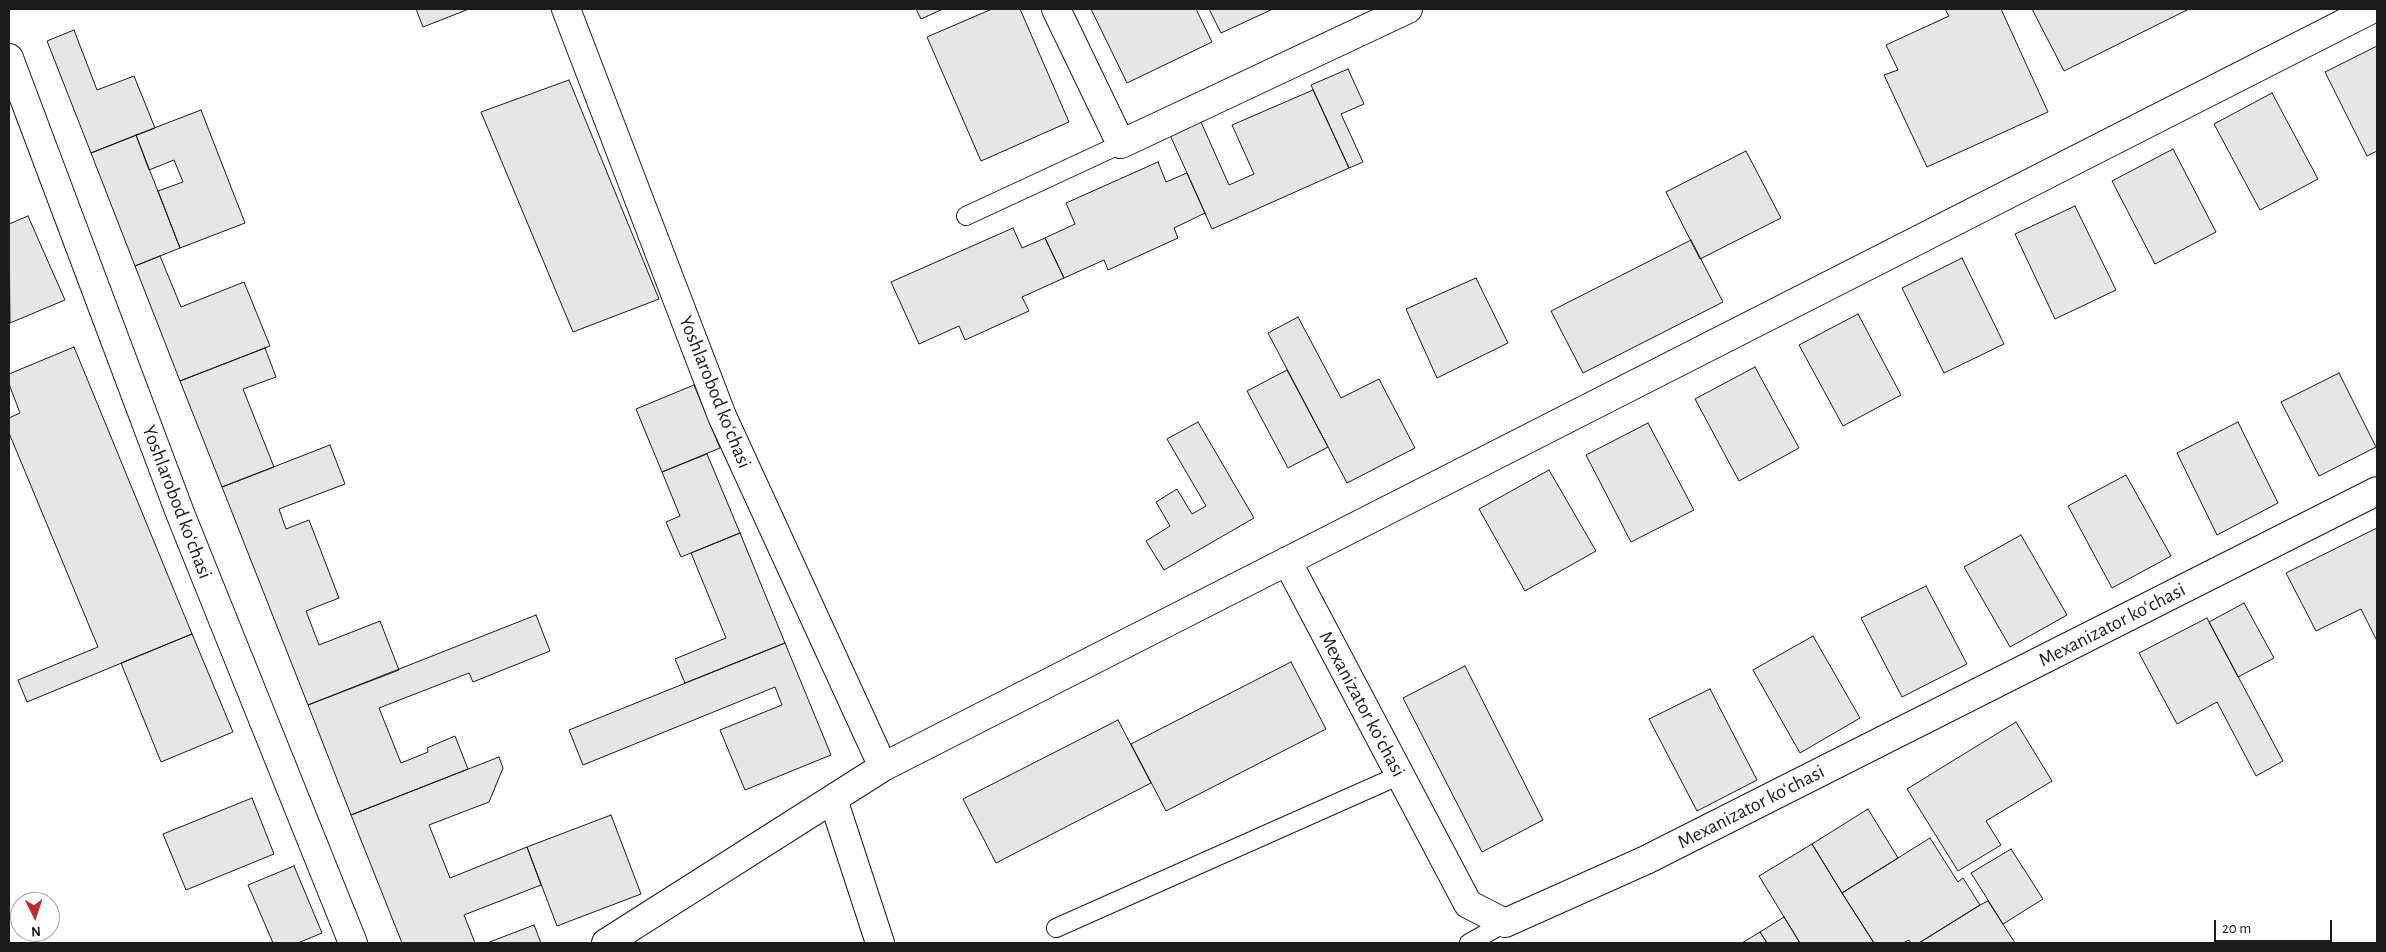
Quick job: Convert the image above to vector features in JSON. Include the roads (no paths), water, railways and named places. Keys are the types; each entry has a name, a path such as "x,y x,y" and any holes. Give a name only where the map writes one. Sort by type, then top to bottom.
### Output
{"street":[{"name":"Yoshlarobod koʻchasi","path":"566,9 722,416 883,767"},
{"path":"1056,9 1121,144 1408,9"},
{"path":"606,943 883,767 2372,9"},
{"name":"Yoshlarobod koʻchasi","path":"9,58 180,513 353,943"},
{"name":"Mexanizator koʻchasi","path":"1287,561 1468,904 1505,923 1646,860 2377,491"},
{"path":"833,798 880,943"}],"lane":[{"path":"966,216 1121,144"},
{"path":"1056,928 1400,775"},
{"path":"1469,943 1505,923"}]}
